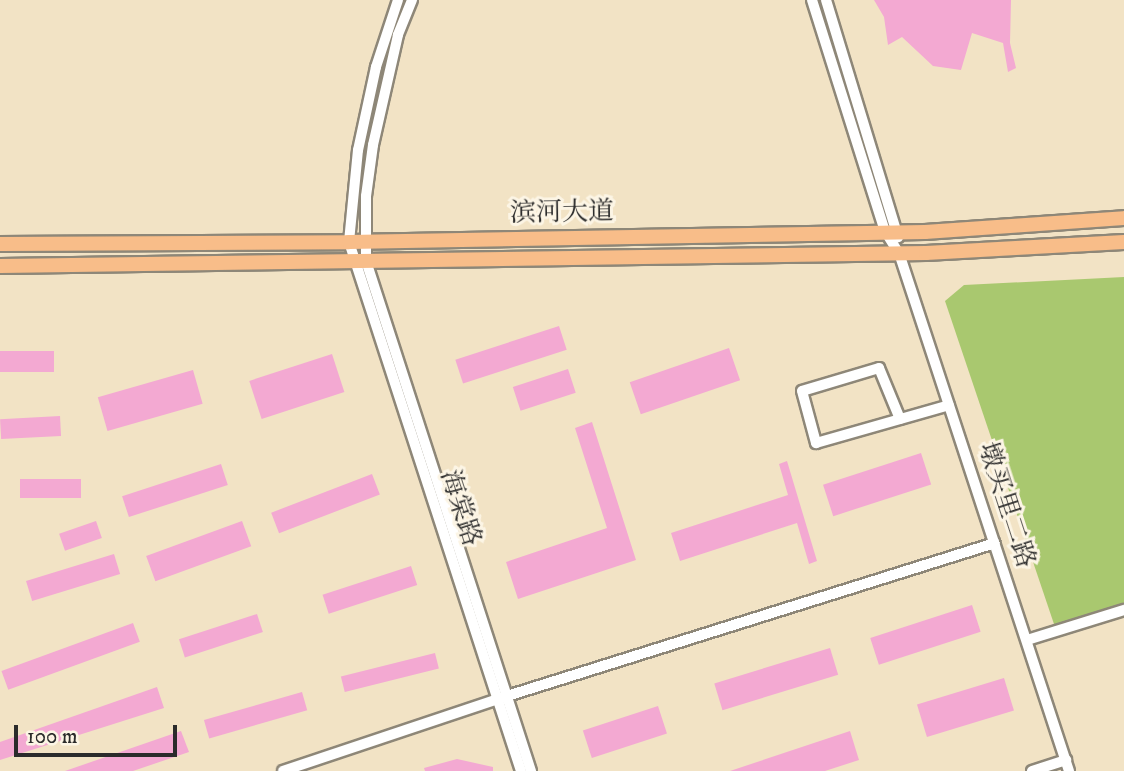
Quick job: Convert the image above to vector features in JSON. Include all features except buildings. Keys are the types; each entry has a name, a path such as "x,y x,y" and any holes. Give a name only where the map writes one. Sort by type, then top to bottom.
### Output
{"main road":[{"name":"滨河大道","path":"0,244 357,242 892,230 1031,226 1124,218"},
{"name":"滨河大道","path":"0,266 899,253 1124,242"}],"street":[{"path":"357,242 351,197 358,150 376,67 398,0"},
{"path":"357,242 373,145 398,35 412,0"},
{"name":"墩买里二路","path":"812,0 892,230"},
{"name":"墩买里二路","path":"825,0 899,253 1068,766"},
{"name":"海棠路","path":"357,242 359,261 388,357 502,697 531,771"},
{"path":"900,419 879,368 802,391 816,443 900,419 949,405"},
{"path":"283,771 502,697 995,543"},
{"path":"1027,640 1124,610"},
{"name":"海棠路","path":"502,697 521,771"},
{"path":"1032,771 1068,766"}],"green space":[{"path":"1124,277 1124,610 1056,630 945,301 964,285"}]}
